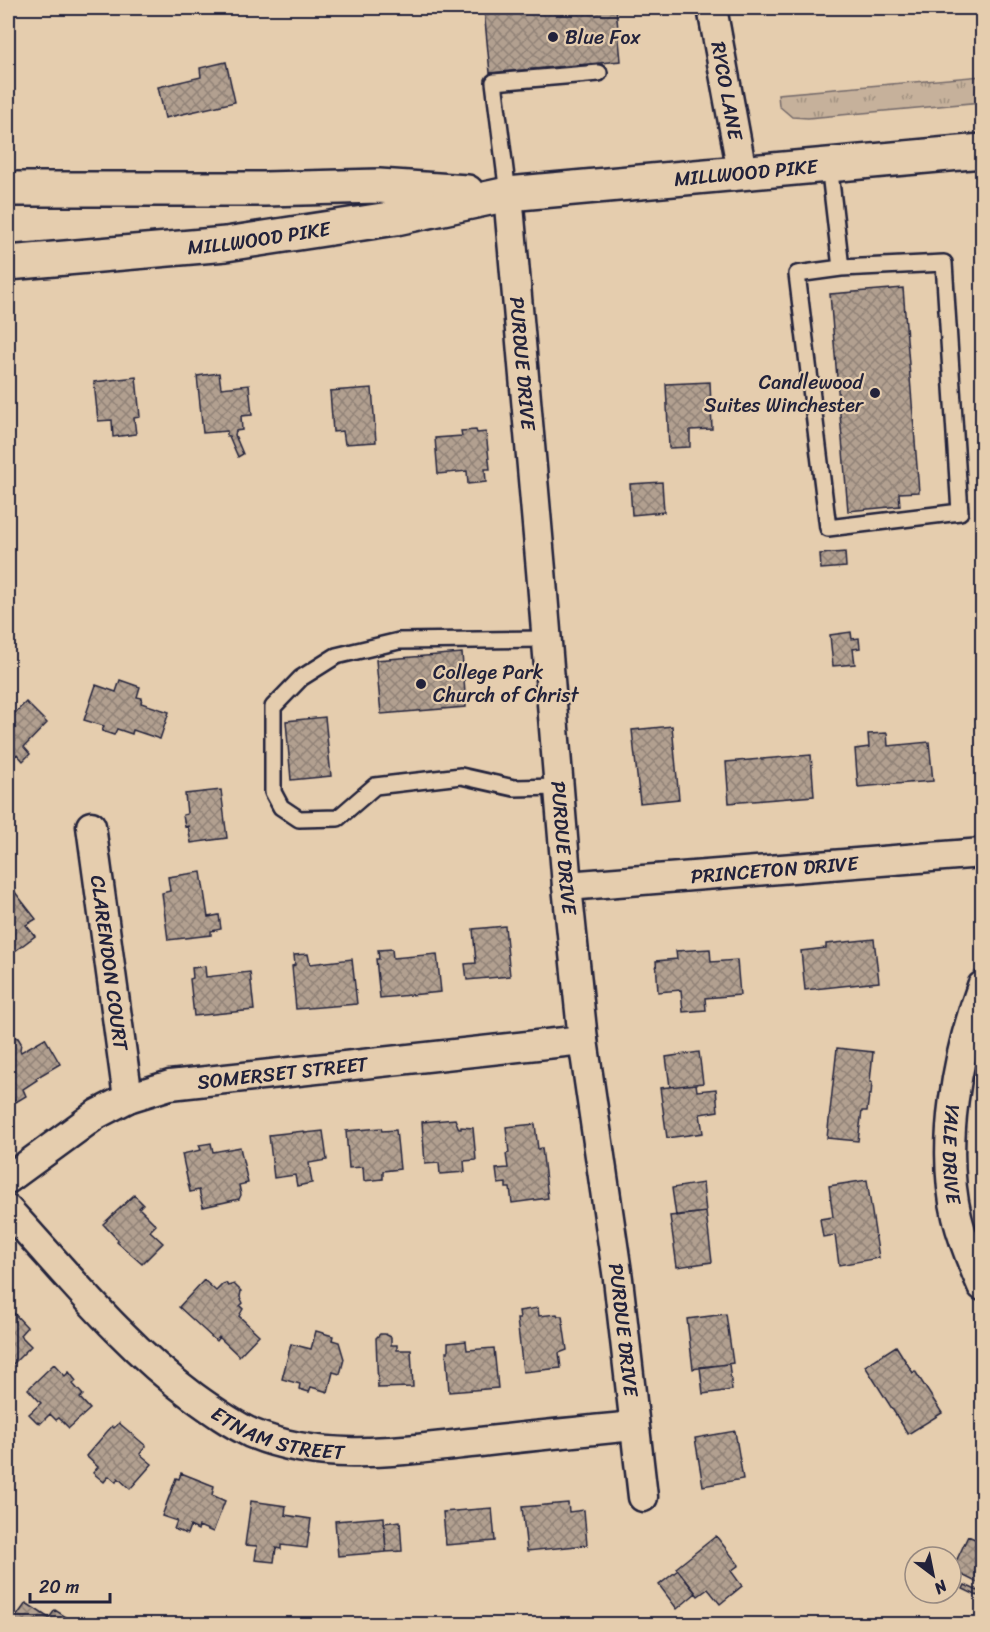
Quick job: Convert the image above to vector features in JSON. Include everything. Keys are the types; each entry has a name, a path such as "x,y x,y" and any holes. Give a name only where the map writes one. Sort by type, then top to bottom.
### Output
{"highway":[{"name":"MILLWOOD PIKE","path":"8,263 226,244 396,218 508,194 982,151"},
{"name":"MILLWOOD PIKE","path":"8,189 265,189 379,186 508,194"}],"street":[{"name":"RYCO LANE","path":"712,8 742,172"},
{"name":"PURDUE DRIVE","path":"508,194 567,886 583,1040 618,1279 643,1497"},
{"name":"CLARENDON COURT","path":"91,826 128,1098"},
{"name":"PRINCETON DRIVE","path":"567,886 982,853"},
{"name":"YALE DRIVE","path":"982,986 963,1050 952,1118 951,1166 957,1215 968,1255 982,1286"},
{"name":"SOMERSET STREET","path":"8,1179 98,1114 128,1098 170,1085 583,1040"},
{"name":"ETNAM STREET","path":"8,1210 125,1338 174,1382 224,1419 252,1433 291,1446 330,1451 380,1453 634,1426"}],"lane":[{"path":"508,194 494,82 599,73"},
{"path":"829,165 841,268"},
{"path":"944,263 960,512 828,528 797,274 841,268 944,263"},
{"path":"547,639 399,640 336,656 301,678 273,707 273,792 281,807 299,819 338,819 375,786 461,776 514,788 559,787"}],"green space":[{"path":"982,76 982,102 808,118 792,117 779,106 778,94"}],"building":[{"name":"Blue Fox","path":"456,8 616,8 621,61 490,73 484,10 456,13"},
{"path":"226,62 235,102 165,118 158,87 201,77 200,68"},
{"name":"Candlewood Suites Winchester","path":"903,288 919,492 899,493 900,506 848,511 830,294"},
{"path":"219,373 221,388 249,385 252,415 241,416 242,430 236,431 235,435 243,454 238,457 227,436 227,431 203,433 197,376"},
{"path":"136,377 140,417 134,418 136,434 113,437 112,420 98,421 94,382"},
{"path":"710,382 712,429 690,430 690,447 669,448 666,384"},
{"path":"372,388 376,442 345,444 343,431 333,432 330,391"},
{"path":"476,430 477,433 486,432 490,469 485,469 486,482 468,484 467,471 438,474 435,438 462,436 461,431"},
{"path":"662,482 664,512 632,515 630,484"},
{"path":"845,552 846,567 821,569 820,554"},
{"path":"851,632 852,639 859,638 860,648 853,649 855,664 833,666 830,635"},
{"name":"College Park Church of Christ","path":"462,653 466,707 381,714 376,660"},
{"path":"120,680 140,687 137,697 142,698 141,703 169,712 160,739 133,730 132,734 117,729 114,735 102,731 104,726 84,720 96,685 116,692"},
{"path":"26,702 47,723 24,747 30,754 23,761 17,754 8,763 8,712 11,708 15,713"},
{"path":"325,717 331,776 291,780 286,721"},
{"path":"672,726 679,799 640,803 632,730"},
{"path":"887,733 888,746 929,742 933,781 858,787 855,749 869,747 868,734"},
{"path":"811,755 814,796 729,803 726,762"},
{"path":"221,790 227,838 191,843 183,815 187,814 185,794"},
{"path":"201,872 208,917 219,915 221,929 211,931 211,935 168,940 162,893 170,891 168,877"},
{"path":"11,887 36,919 26,925 35,936 11,954 8,950 8,890"},
{"path":"505,926 510,976 467,980 465,964 476,963 473,929"},
{"path":"874,939 879,982 805,990 801,951 826,948 826,944"},
{"path":"392,949 393,958 437,954 441,992 380,998 376,959 379,959 378,950"},
{"path":"710,949 711,962 737,960 740,995 705,998 706,1010 683,1012 681,990 658,992 656,961 677,959 676,951"},
{"path":"308,954 310,964 352,959 357,1004 296,1009 292,966 295,965 294,955"},
{"path":"205,966 206,977 250,972 254,1010 194,1016 190,979 193,978 192,968"},
{"path":"10,1036 18,1038 21,1043 21,1052 45,1038 60,1064 36,1078 37,1080 23,1089 26,1096 16,1102 12,1095 8,1098 8,1038"},
{"path":"837,1048 873,1052 871,1095 869,1095 867,1111 862,1111 858,1141 827,1138"},
{"path":"699,1052 703,1083 670,1087 666,1057"},
{"path":"696,1084 697,1091 716,1089 718,1111 700,1114 703,1133 667,1138 660,1088"},
{"path":"455,1119 459,1129 461,1127 473,1128 476,1160 464,1161 465,1172 440,1174 439,1163 425,1164 422,1122"},
{"path":"535,1124 538,1149 542,1148 548,1198 512,1203 510,1188 506,1188 506,1183 498,1184 496,1169 508,1168 506,1127"},
{"path":"381,1128 382,1131 396,1130 400,1169 383,1171 383,1179 364,1181 363,1167 349,1168 346,1131"},
{"path":"304,1131 305,1133 323,1131 327,1160 309,1163 312,1183 297,1186 295,1175 274,1178 269,1135"},
{"path":"211,1143 213,1152 240,1147 248,1183 239,1185 241,1195 239,1199 203,1207 199,1190 190,1192 182,1154 201,1150 199,1145"},
{"path":"867,1180 879,1258 839,1265 835,1235 823,1237 820,1219 833,1217 829,1186"},
{"path":"703,1183 706,1212 676,1216 672,1188"},
{"path":"134,1195 143,1204 139,1208 156,1225 150,1231 163,1243 142,1264 117,1242 118,1240 103,1224"},
{"path":"706,1212 712,1262 677,1267 670,1216"},
{"path":"204,1280 216,1291 226,1283 228,1286 234,1284 241,1291 240,1297 243,1303 240,1306 243,1309 239,1316 259,1335 239,1356 219,1337 216,1341 179,1307"},
{"path":"8,1307 27,1327 20,1335 31,1346 8,1369"},
{"path":"538,1308 539,1316 557,1314 562,1316 567,1350 559,1353 561,1368 523,1372 517,1319 520,1319 519,1311"},
{"path":"726,1314 733,1363 693,1369 687,1319"},
{"path":"316,1331 333,1336 332,1340 339,1342 344,1359 340,1374 333,1372 328,1392 311,1387 309,1392 299,1389 300,1384 282,1379 291,1344 311,1349"},
{"path":"380,1334 391,1337 391,1345 397,1345 397,1350 411,1350 413,1387 378,1388 376,1338"},
{"path":"466,1341 467,1350 494,1348 498,1388 449,1392 446,1352 448,1352 448,1343"},
{"path":"896,1346 942,1413 908,1434 865,1366"},
{"path":"54,1364 65,1376 69,1372 76,1381 73,1384 83,1395 80,1398 90,1409 69,1428 59,1418 56,1420 50,1414 41,1423 29,1414 41,1403 28,1389"},
{"path":"729,1364 732,1390 703,1394 700,1367"},
{"path":"119,1423 146,1446 140,1454 152,1464 130,1489 118,1478 116,1482 109,1476 104,1482 93,1473 98,1467 86,1456 112,1426 114,1428"},
{"path":"735,1431 743,1479 703,1486 695,1438"},
{"path":"181,1473 214,1486 212,1495 225,1501 213,1532 199,1526 198,1530 190,1526 187,1534 174,1529 177,1521 162,1516 176,1478 179,1479"},
{"path":"251,1501 286,1506 285,1515 311,1519 307,1548 281,1545 281,1549 276,1548 274,1562 255,1560 257,1546 245,1545"},
{"path":"568,1503 569,1512 584,1510 587,1545 527,1551 522,1507"},
{"path":"492,1508 495,1541 446,1545 443,1512"},
{"path":"384,1517 386,1552 338,1556 335,1521"},
{"path":"400,1521 402,1551 386,1552 384,1523"},
{"path":"716,1536 739,1565 731,1571 742,1586 720,1604 708,1589 698,1596 676,1568"},
{"path":"968,1536 982,1542 982,1585 963,1576 963,1547"},
{"path":"678,1570 696,1593 677,1609 659,1585"},
{"path":"965,1585 980,1592 982,1587 982,1598 963,1589"},
{"path":"26,1603 49,1618 55,1610 66,1617 61,1624 11,1624"}],"place":[{"name":"Blue Fox","path":"553,37"},
{"name":"Candlewood Suites Winchester","path":"875,393"},
{"name":"College Park Church of Christ","path":"421,684"}]}
